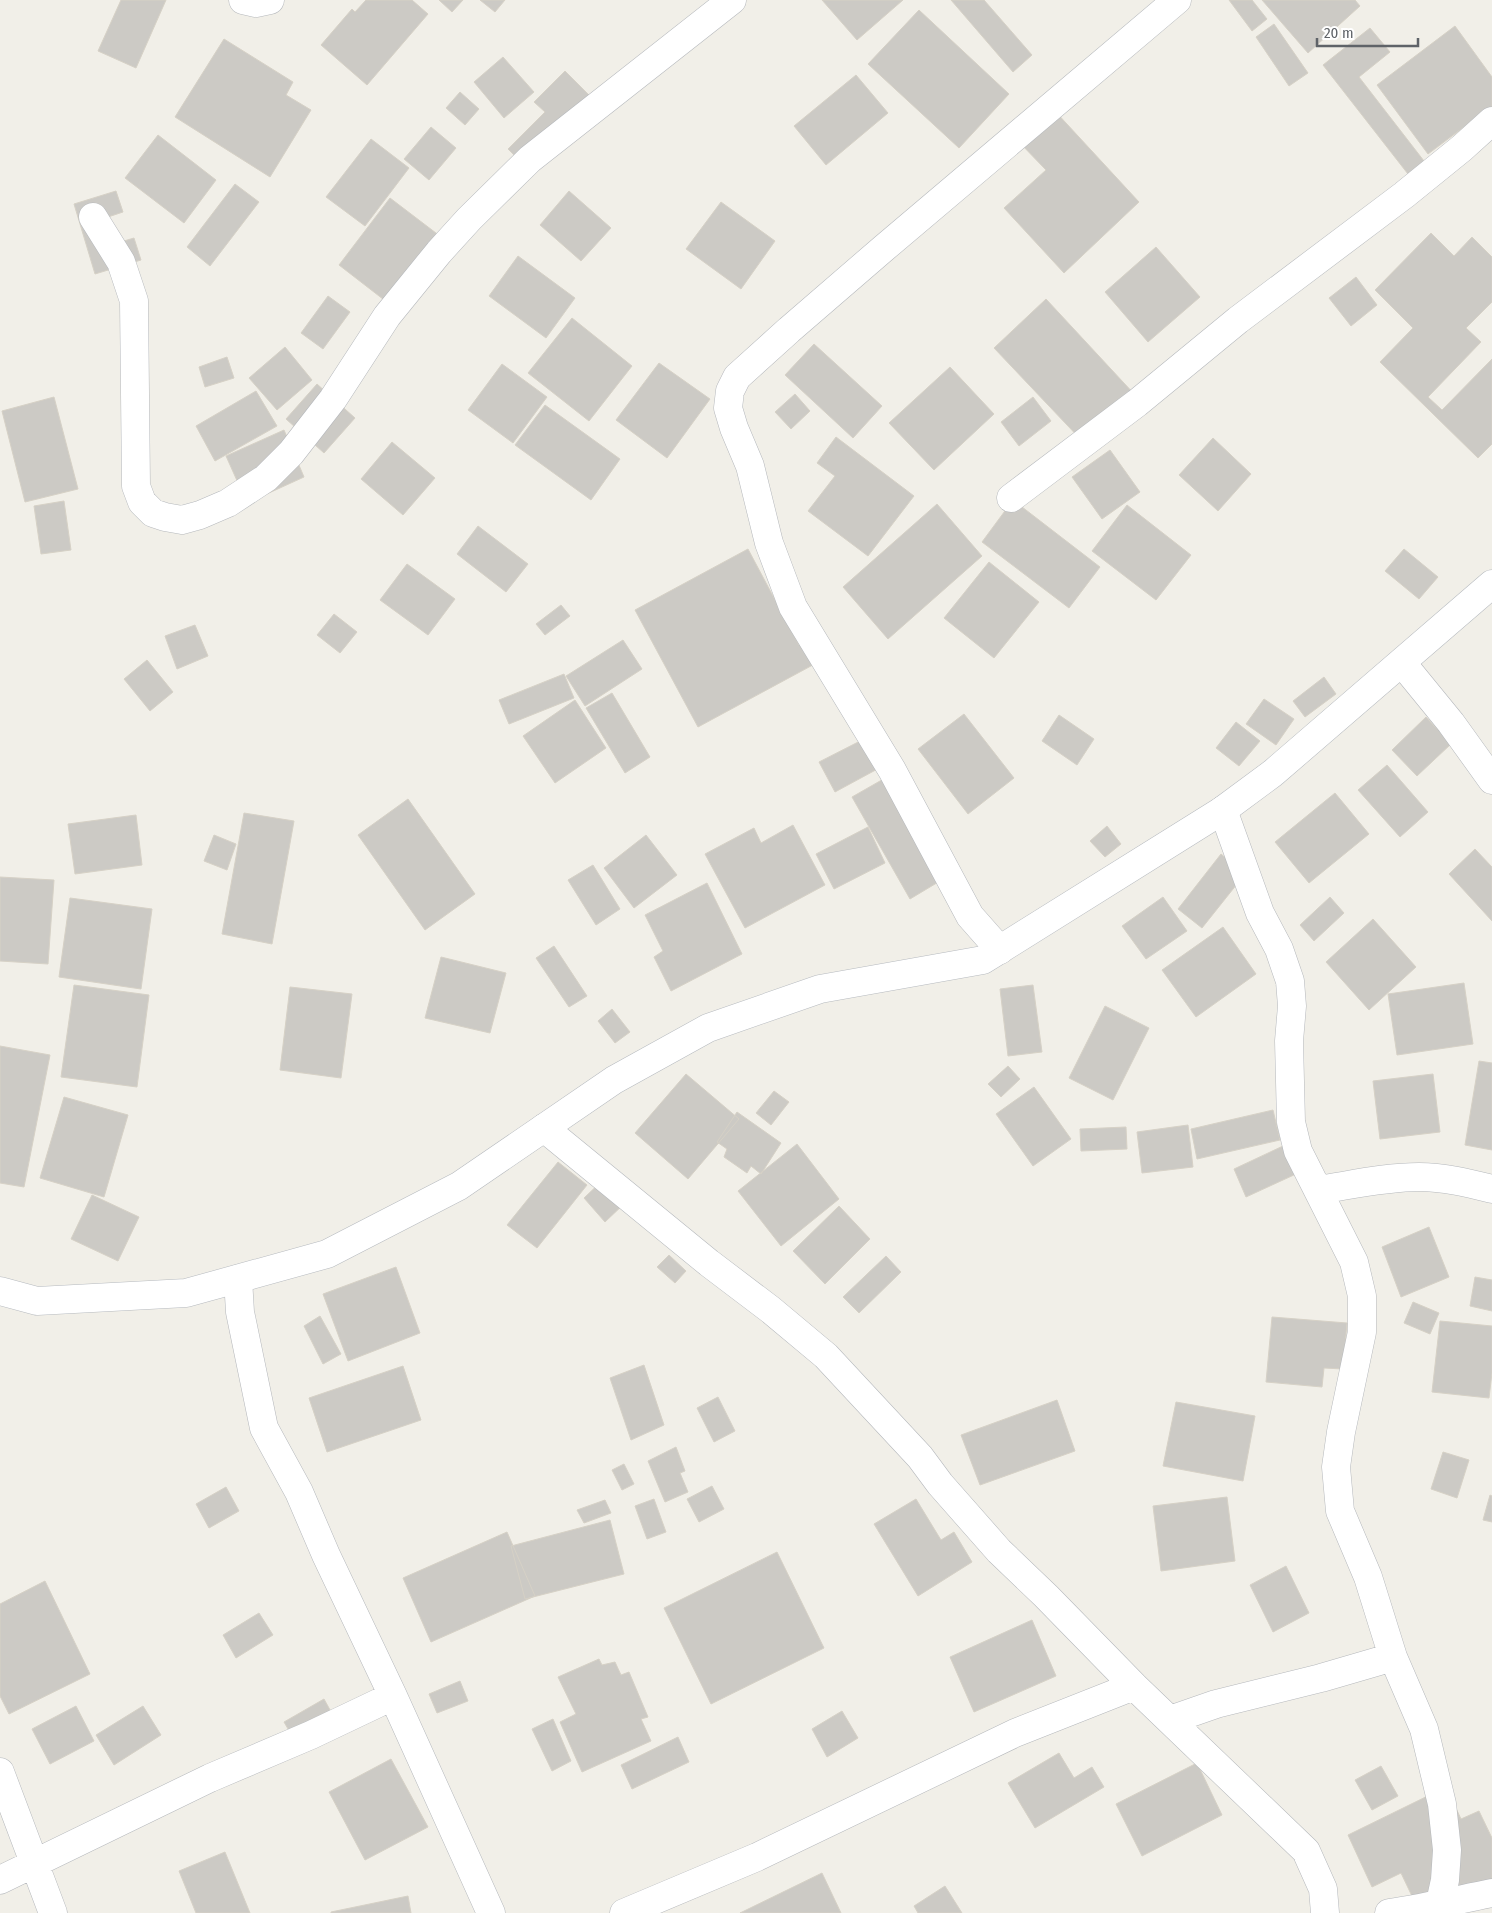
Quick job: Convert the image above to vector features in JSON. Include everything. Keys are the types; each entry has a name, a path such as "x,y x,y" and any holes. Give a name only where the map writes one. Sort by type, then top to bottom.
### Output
{"street":[{"path":"243,0 256,3 270,0"},
{"path":"93,217 121,262 134,301 136,486 142,502 154,512 165,517 182,520 200,515 228,502 266,478 291,453 333,399 393,309 469,219 530,159 732,0"},
{"path":"1000,950 970,916 892,770 793,607 769,543 750,466 728,408 730,392 737,377 796,324 1177,0"},
{"path":"1011,498 1137,403 1238,320 1404,195 1492,121"},
{"path":"0,1291 37,1301 186,1293 327,1254 459,1186 614,1080 708,1028 820,990 983,960 1223,810 1273,773 1492,584"},
{"path":"1402,663 1451,723 1492,780"},
{"path":"1223,810 1260,912 1279,949 1290,981 1292,1006 1289,1041 1291,1122 1298,1150 1354,1262 1362,1296 1362,1332 1341,1432 1336,1467 1340,1511 1368,1577 1393,1657 1424,1728 1442,1804 1447,1850 1445,1880 1440,1903"},
{"path":"544,1128 826,1356 920,1457 940,1484 999,1551 1134,1686 1306,1850 1323,1889 1325,1913"},
{"path":"1318,1190 1381,1180 1419,1177 1448,1179 1492,1189"},
{"path":"238,1278 240,1312 264,1428 299,1492 326,1556 393,1696 491,1913"},
{"path":"1170,1720 1216,1704 1321,1678 1393,1657"},
{"path":"624,1913 757,1857 1015,1733 1134,1686"},
{"path":"0,1880 175,1795 346,1719 393,1696"},
{"path":"0,1772 54,1913"},
{"path":"1389,1913 1430,1907 1440,1903 1492,1893"}],"building":[{"path":"121,0 166,0 136,68 98,51"},
{"path":"366,0 412,0 428,14 367,85 321,45 352,9 355,12"},
{"path":"439,0 463,0 452,12"},
{"path":"480,0 505,0 495,12"},
{"path":"822,0 903,0 857,40"},
{"path":"951,0 984,0 1032,55 1013,72"},
{"path":"1229,0 1252,0 1267,19 1252,31"},
{"path":"1262,0 1355,0 1360,6 1308,53"},
{"path":"919,10 1009,94 959,148 868,64"},
{"path":"1274,24 1308,73 1289,86 1256,37"},
{"path":"1455,26 1492,77 1492,106 1428,154 1377,85"},
{"path":"1370,28 1390,52 1359,77 1424,161 1408,174 1323,65"},
{"path":"224,39 293,82 286,95 311,110 270,177 175,117"},
{"path":"503,57 534,92 504,118 474,82"},
{"path":"565,71 601,107 533,174 508,149 545,112 534,102"},
{"path":"856,75 888,113 826,165 794,126"},
{"path":"460,92 479,109 465,125 446,108"},
{"path":"1054,110 1139,202 1064,273 1004,208 1046,170 1019,142"},
{"path":"431,127 456,148 429,180 404,159"},
{"path":"158,135 216,180 184,223 125,178"},
{"path":"371,139 409,168 365,226 326,197"},
{"path":"235,184 259,202 210,266 187,247"},
{"path":"116,191 123,212 96,221 104,247 134,238 141,260 95,274 74,204"},
{"path":"569,191 611,228 581,261 540,225"},
{"path":"390,198 453,246 401,313 339,265"},
{"path":"721,202 775,241 741,289 686,249"},
{"path":"1431,233 1454,256 1472,237 1492,257 1492,302 1466,328 1481,342 1428,397 1442,410 1492,359 1492,444 1478,458 1380,362 1413,328 1375,290"},
{"path":"1156,247 1200,297 1148,342 1105,292"},
{"path":"518,256 575,298 546,338 489,296"},
{"path":"1356,277 1377,305 1351,326 1329,298"},
{"path":"328,296 350,312 323,349 301,333"},
{"path":"1046,299 1136,396 1085,444 994,348"},
{"path":"572,318 632,366 589,421 528,373"},
{"path":"814,344 882,406 853,438 785,375"},
{"path":"285,347 312,380 277,410 249,378"},
{"path":"227,357 234,378 205,387 199,367"},
{"path":"659,363 710,399 667,458 616,420"},
{"path":"502,364 547,397 513,443 468,410"},
{"path":"950,367 994,414 934,470 889,423"},
{"path":"317,384 355,418 324,453 286,419"},
{"path":"256,391 277,426 215,461 196,426"},
{"path":"795,394 810,411 791,429 775,412"},
{"path":"54,397 78,489 25,502 2,411"},
{"path":"1033,397 1051,421 1019,446 1001,422"},
{"path":"545,405 620,459 591,500 515,445"},
{"path":"284,430 304,477 247,503 226,456"},
{"path":"836,437 914,496 868,556 808,511 835,476 817,463"},
{"path":"1213,438 1251,474 1218,511 1179,475"},
{"path":"392,442 435,478 403,515 361,479"},
{"path":"1110,450 1140,492 1102,519 1072,477"},
{"path":"1013,500 1100,567 1069,608 982,542"},
{"path":"64,501 71,550 41,554 34,506"},
{"path":"937,504 982,556 888,639 843,587"},
{"path":"1127,505 1191,555 1156,600 1092,551"},
{"path":"478,526 528,564 506,592 457,554"},
{"path":"748,549 799,645 810,638 822,660 698,727 635,610"},
{"path":"1404,549 1438,577 1419,599 1385,571"},
{"path":"989,562 1039,602 994,658 944,618"},
{"path":"407,564 455,599 428,635 380,600"},
{"path":"561,605 570,616 545,635 536,624"},
{"path":"334,614 357,632 340,653 317,635"},
{"path":"195,625 208,656 177,669 165,636"},
{"path":"623,640 642,669 585,706 566,676"},
{"path":"147,660 173,692 150,711 124,679"},
{"path":"564,674 574,698 509,724 499,700"},
{"path":"1324,677 1336,694 1305,717 1293,701"},
{"path":"612,693 650,757 625,773 586,708"},
{"path":"1264,699 1294,719 1276,745 1246,724"},
{"path":"575,700 606,748 555,783 523,736"},
{"path":"964,714 1014,778 968,814 918,749"},
{"path":"1059,715 1094,739 1077,765 1042,741"},
{"path":"1426,717 1451,744 1417,776 1392,750"},
{"path":"1236,722 1260,741 1239,766 1216,748"},
{"path":"868,737 883,766 835,792 819,762"},
{"path":"1387,765 1428,812 1400,837 1358,790"},
{"path":"887,777 945,878 910,899 852,797"},
{"path":"1335,793 1369,834 1309,883 1275,842"},
{"path":"408,799 475,894 425,930 358,835"},
{"path":"244,813 294,821 272,944 222,934"},
{"path":"136,815 142,865 75,874 68,824"},
{"path":"793,825 825,885 745,928 705,854 754,828 761,843"},
{"path":"1107,826 1121,844 1105,857 1090,841"},
{"path":"868,827 885,863 834,889 816,854"},
{"path":"214,835 236,844 227,870 204,861"},
{"path":"646,835 677,875 634,908 604,868"},
{"path":"1475,849 1492,867 1492,921 1449,874"},
{"path":"1221,854 1245,874 1202,928 1178,909"},
{"path":"593,865 620,909 596,925 568,880"},
{"path":"0,877 54,880 48,964 0,961"},
{"path":"707,883 742,954 671,991 654,957 663,951 645,915"},
{"path":"1163,897 1187,931 1146,959 1122,926"},
{"path":"1330,897 1344,913 1314,941 1300,925"},
{"path":"70,898 152,909 141,989 59,977"},
{"path":"1373,919 1416,967 1369,1010 1326,962"},
{"path":"1223,927 1256,974 1196,1017 1162,970"},
{"path":"554,946 587,996 569,1007 536,958"},
{"path":"441,957 506,973 490,1033 425,1018"},
{"path":"1464,983 1473,1044 1397,1055 1388,994"},
{"path":"74,985 149,995 137,1087 61,1077"},
{"path":"1033,985 1042,1052 1008,1056 1000,989"},
{"path":"290,987 352,994 341,1078 280,1070"},
{"path":"1105,1006 1149,1028 1113,1100 1069,1078"},
{"path":"612,1009 630,1032 615,1043 598,1021"},
{"path":"0,1046 50,1055 24,1187 0,1183"},
{"path":"1479,1061 1492,1063 1492,1150 1465,1145"},
{"path":"1008,1066 1020,1079 1001,1097 988,1084"},
{"path":"686,1074 739,1119 688,1179 635,1133"},
{"path":"1433,1074 1440,1132 1380,1139 1373,1081"},
{"path":"1034,1087 1071,1139 1033,1166 996,1114"},
{"path":"774,1091 789,1102 771,1125 756,1113"},
{"path":"64,1097 128,1115 104,1197 40,1178"},
{"path":"1273,1110 1280,1140 1197,1159 1191,1129"},
{"path":"737,1112 781,1143 761,1174 751,1166 747,1173 724,1157 727,1149 717,1142"},
{"path":"1188,1125 1193,1167 1142,1173 1137,1132"},
{"path":"1126,1127 1127,1149 1081,1151 1080,1129"},
{"path":"797,1144 839,1199 781,1246 738,1191"},
{"path":"1283,1146 1296,1174 1246,1197 1234,1169"},
{"path":"558,1162 587,1185 537,1248 507,1225"},
{"path":"605,1178 626,1202 605,1222 584,1198"},
{"path":"92,1195 139,1217 118,1261 71,1239"},
{"path":"839,1206 870,1239 825,1284 793,1251"},
{"path":"1429,1227 1449,1277 1401,1297 1382,1247"},
{"path":"669,1255 686,1271 675,1283 657,1267"},
{"path":"886,1256 901,1272 859,1313 843,1297"},
{"path":"396,1267 420,1333 348,1361 323,1294"},
{"path":"1475,1277 1492,1280 1492,1311 1470,1306"},
{"path":"1413,1302 1439,1313 1430,1334 1404,1323"},
{"path":"320,1316 341,1354 323,1364 304,1326"},
{"path":"1272,1317 1347,1323 1343,1369 1324,1368 1322,1387 1266,1382"},
{"path":"1440,1321 1492,1326 1492,1373 1489,1398 1432,1392"},
{"path":"644,1365 664,1425 631,1440 610,1378"},
{"path":"403,1366 421,1420 327,1452 309,1398"},
{"path":"718,1397 735,1431 714,1442 697,1408"},
{"path":"1057,1400 1075,1451 980,1485 961,1435"},
{"path":"1176,1402 1255,1416 1243,1481 1163,1466"},
{"path":"676,1447 685,1471 680,1473 688,1492 665,1502 648,1461"},
{"path":"1443,1452 1469,1460 1457,1498 1431,1489"},
{"path":"624,1464 634,1484 622,1490 612,1470"},
{"path":"712,1486 724,1509 699,1522 687,1499"},
{"path":"226,1487 239,1511 209,1528 196,1504"},
{"path":"1490,1495 1492,1496 1492,1522 1483,1520"},
{"path":"1227,1497 1235,1561 1161,1571 1153,1506"},
{"path":"654,1499 666,1532 647,1539 635,1506"},
{"path":"916,1499 941,1540 954,1532 972,1562 918,1596 874,1524"},
{"path":"605,1500 611,1513 584,1523 577,1510"},
{"path":"610,1520 624,1574 525,1599 511,1546"},
{"path":"507,1532 535,1596 431,1642 403,1578"},
{"path":"777,1552 824,1648 711,1704 664,1608"},
{"path":"1286,1566 1309,1613 1273,1632 1250,1585"},
{"path":"45,1581 90,1674 9,1714 0,1696 0,1604"},
{"path":"259,1613 273,1635 236,1658 223,1635"},
{"path":"1032,1620 1056,1676 974,1712 950,1657"},
{"path":"599,1659 602,1665 615,1662 621,1675 629,1672 648,1717 641,1719 651,1741 582,1772 560,1722 576,1714 558,1677"},
{"path":"460,1681 468,1701 437,1713 429,1694"},
{"path":"324,1699 335,1719 295,1741 284,1722"},
{"path":"76,1706 94,1741 50,1764 32,1729"},
{"path":"143,1706 161,1735 114,1765 96,1735"},
{"path":"842,1711 858,1738 827,1757 812,1729"},
{"path":"553,1719 571,1761 552,1771 532,1729"},
{"path":"678,1737 689,1762 632,1789 621,1765"},
{"path":"1059,1753 1074,1778 1092,1767 1104,1787 1035,1828 1008,1783"},
{"path":"391,1759 428,1827 365,1860 329,1792"},
{"path":"1197,1763 1222,1815 1142,1856 1116,1804"},
{"path":"1381,1766 1398,1796 1372,1810 1355,1780"},
{"path":"1446,1787 1461,1819 1479,1811 1492,1838 1492,1895 1420,1913 1401,1873 1372,1887 1348,1835"},
{"path":"225,1852 250,1913 196,1913 179,1871"},
{"path":"822,1873 841,1913 740,1913"},
{"path":"945,1886 962,1913 918,1913 914,1906"},
{"path":"408,1896 411,1913 331,1913 331,1912"}]}
